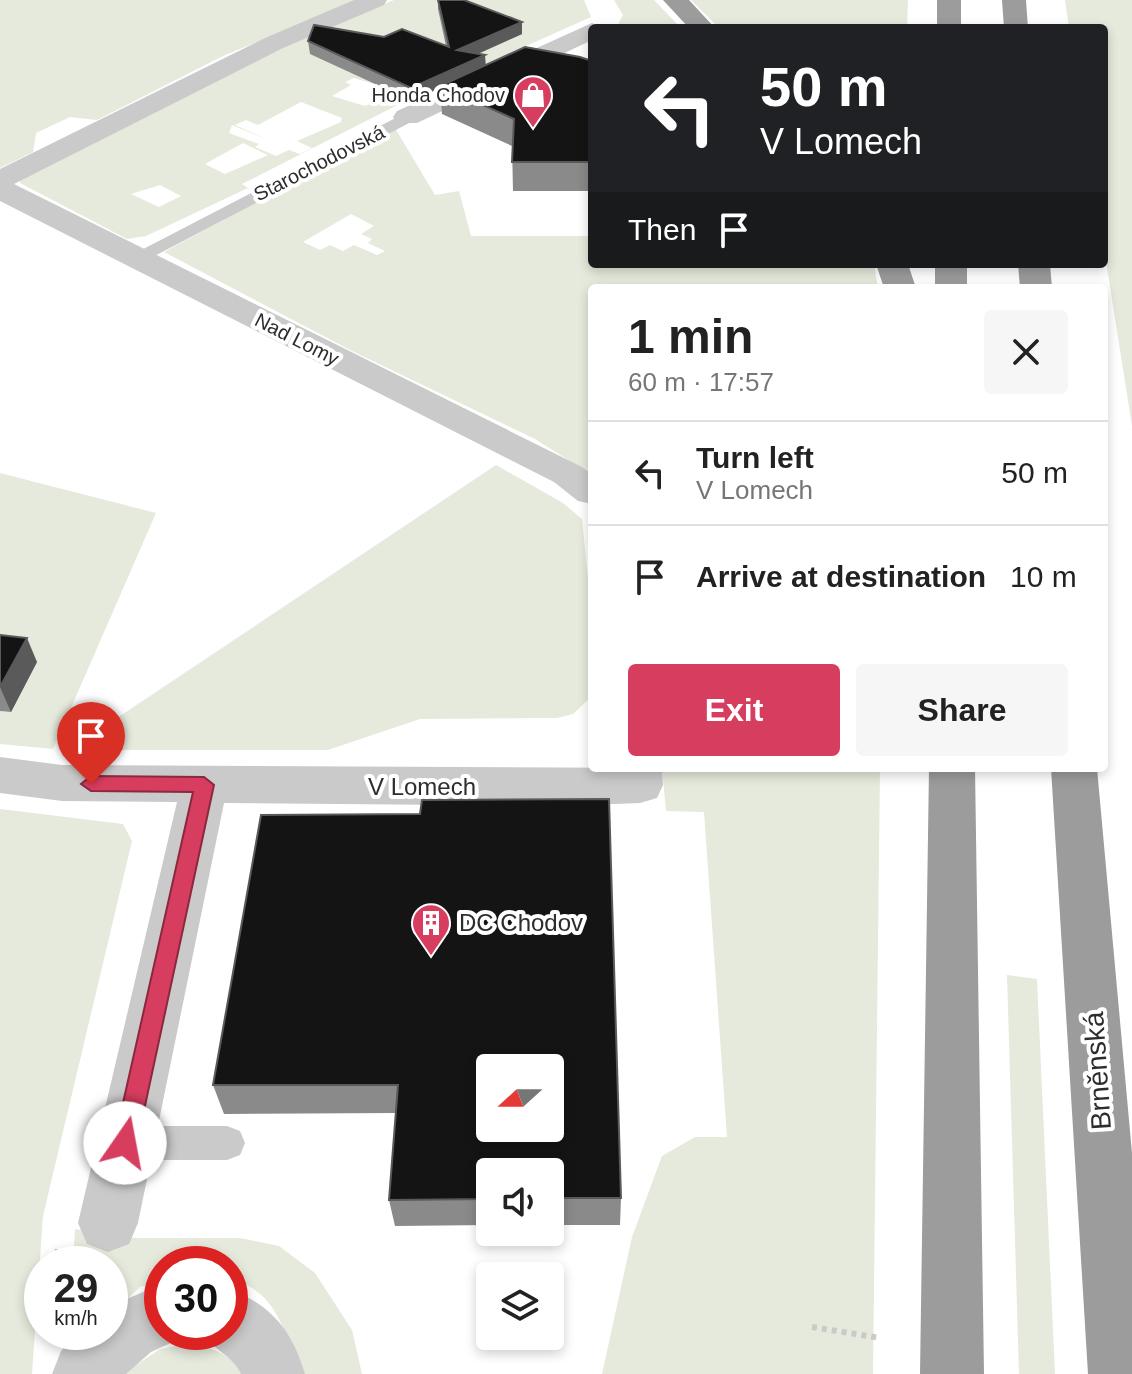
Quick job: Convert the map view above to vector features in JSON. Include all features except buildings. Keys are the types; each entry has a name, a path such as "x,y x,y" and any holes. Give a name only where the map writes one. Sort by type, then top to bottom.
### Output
{"highway":[{"path":"675,0 699,24"},
{"path":"949,0 949,24"},
{"path":"1014,0 1016,24"},
{"path":"952,772 952,1374"},
{"name":"Brněnská","path":"1074,772 1120,1374"}],"street":[{"path":"0,180 274,43 375,0"},
{"name":"Starochodovská","path":"407,117 588,32"},
{"name":"Nad Lomy","path":"0,189 567,474 588,489"},
{"name":"V Lomech","path":"0,775 62,783 204,785 639,777"},
{"path":"108,1223 204,785"},
{"path":"84,1374 123,1336 144,1323"},
{"path":"248,1331 269,1355 273,1374"}],"lane":[{"name":"Starochodovská","path":"136,258 407,117"},
{"path":"125,1143 227,1143"}],"path":[{"path":"812,1327 880,1338"}],"shaded area":[{"path":"0,0 361,0 225,55 97,120 70,117 36,133 33,152 0,168"},
{"path":"394,0 584,0 591,17 423,92 242,184 248,188 146,236 127,239 20,183 20,179 297,38","holes":["354,78 399,92 365,106 332,96 351,85 345,82","301,102 342,118 341,122 297,141 312,148 300,154 289,150 276,156 255,147 259,144 229,133 232,125 268,140 235,125 246,120 258,125","243,143 268,155 225,174 205,164","160,185 181,196 159,207 131,194"]},
{"path":"614,0 654,0 677,24 618,24 623,15"},
{"path":"691,0 908,0 907,24 715,24"},
{"path":"1065,0 1132,0 1132,426 1107,268 1108,24 1068,24"},
{"path":"395,128 435,195 459,191 471,236 588,236 588,268 875,268 877,284 588,284 588,472 535,439 352,351 164,252","holes":["351,214 374,226 361,234 372,239 368,243 385,251 377,255 354,245 343,251 330,245 320,250 303,242"]},
{"path":"496,465 563,503 582,519 588,578 588,700 573,714 557,718 420,719 328,750 69,750"},
{"path":"0,473 156,513 53,749 0,744 0,711 11,712 0,659"},
{"path":"662,772 880,772 873,1374 602,1374 632,1237 662,1156 695,1137 727,1137 704,812 666,811"},
{"path":"0,809 123,824 132,841 43,1216 41,1246 24,1246 24,1350 34,1350 32,1374 0,1374"},
{"path":"1007,975 1037,979 1055,1374 1019,1374"},
{"path":"75,1229 136,1238 240,1238 279,1246 315,1273 352,1330 362,1374 293,1374 288,1343 277,1315 269,1303 248,1286 248,1246 144,1246 144,1286 128,1299 128,1246 74,1246"},
{"path":"159,1350 213,1350 232,1360 243,1374 123,1374"}],"place":[{"name":"Honda Chodov","path":"533,129"},
{"name":"DC Chodov","path":"431,957"}],"route":[{"path":"91,784 204,785 125,1143"}]}
